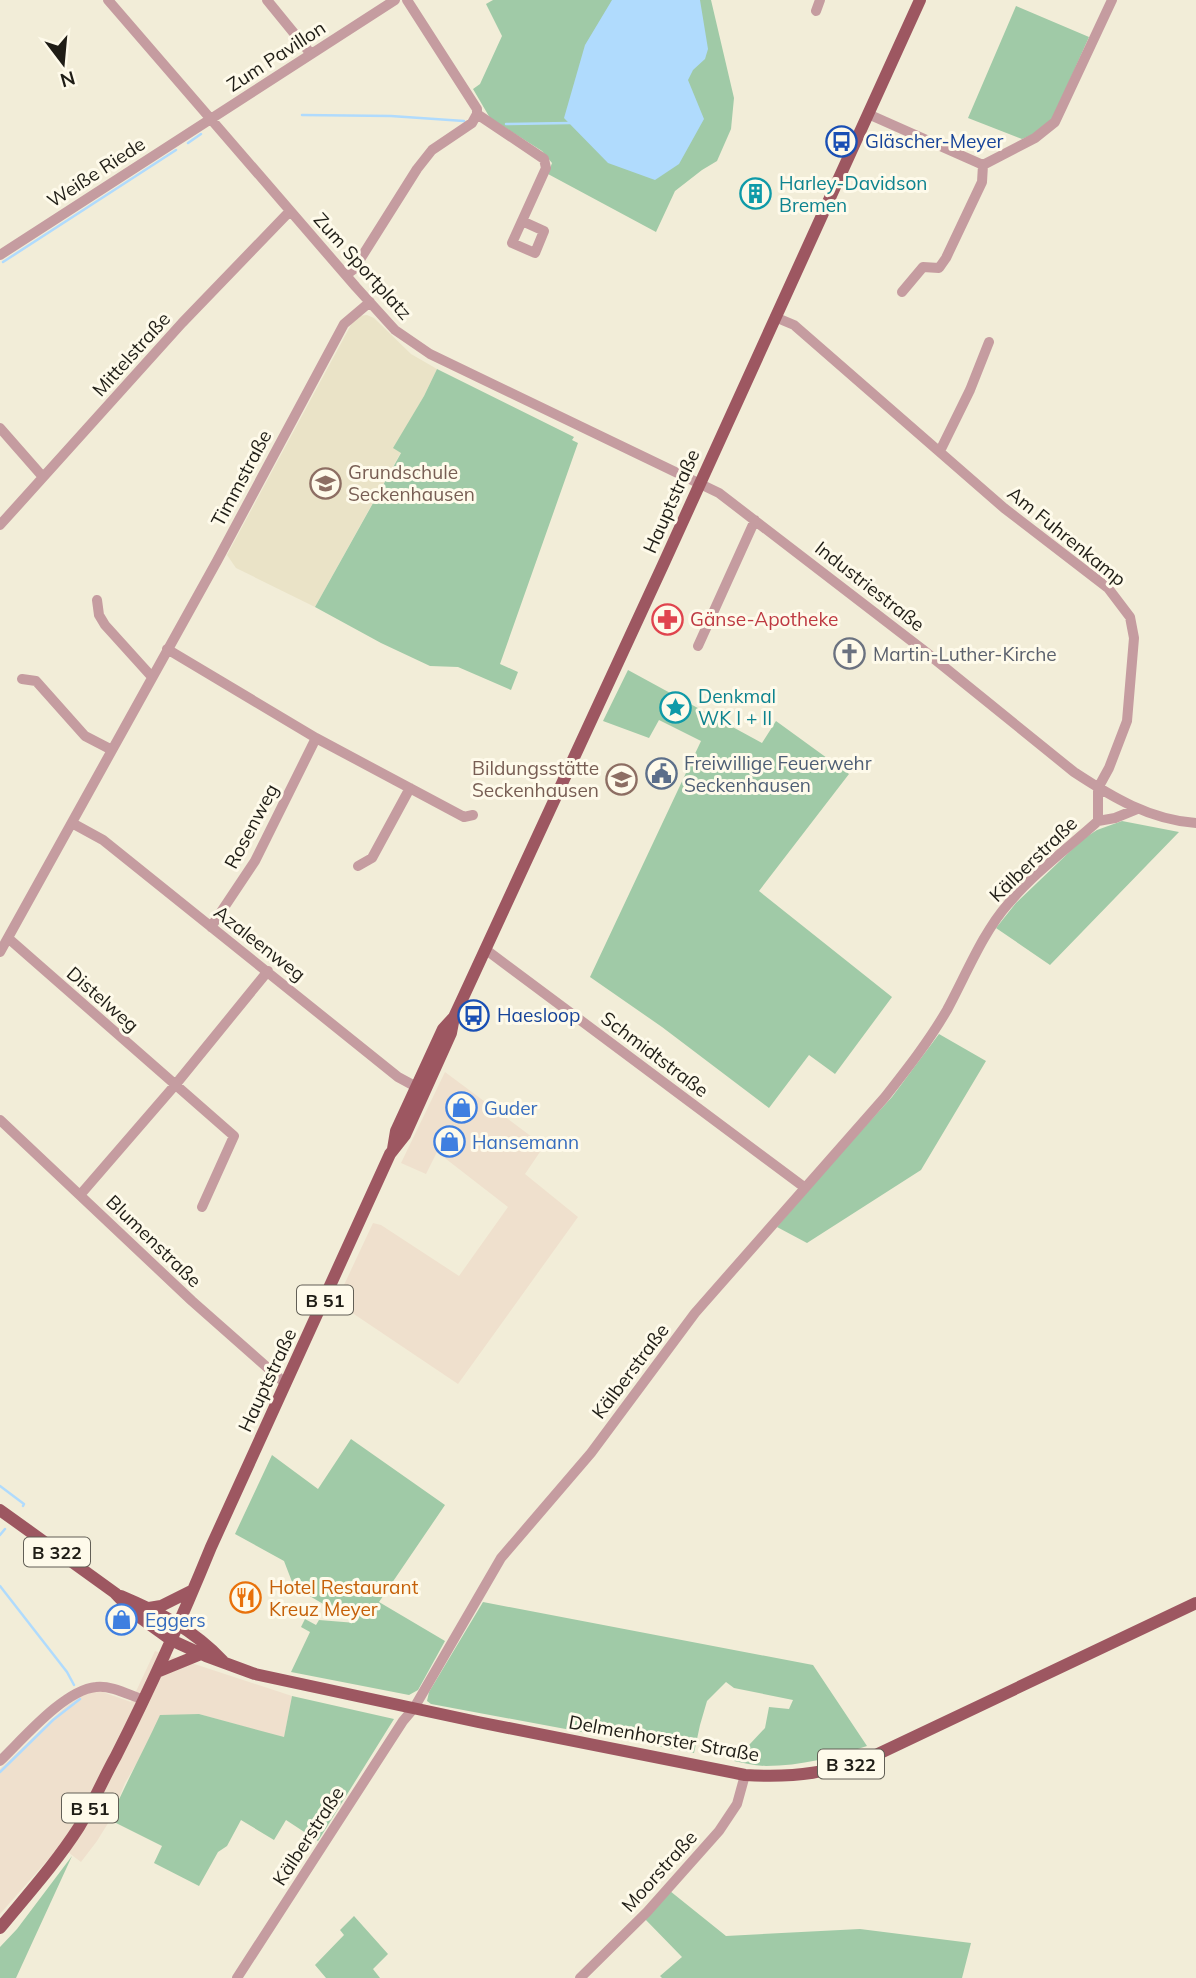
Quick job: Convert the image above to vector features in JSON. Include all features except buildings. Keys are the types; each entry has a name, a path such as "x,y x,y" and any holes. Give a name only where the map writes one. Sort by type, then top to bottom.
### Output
{"main road":[{"name":"Hauptstraße","path":"193,1590 393,1149 405,1135 421,1089 451,1033 454,1017 920,0"},
{"name":"Delmenhorster Straße","path":"0,1510 114,1593 135,1614 172,1640 201,1654 269,1678 695,1767 746,1775 810,1775 841,1768 877,1754 1196,1603"},
{"path":"148,1608 161,1606 193,1590"},
{"name":"B 51","path":"0,1928 52,1865 89,1809 144,1700 193,1590"},
{"name":"Delmenhorster Straße","path":"114,1593 179,1623 223,1661"},
{"path":"157,1672 201,1654"}],"street":[{"name":"Zum Sportplatz","path":"108,0 395,330 430,354 700,482"},
{"path":"267,0 312,54"},
{"name":"Zum Pavillon","path":"211,119 395,0"},
{"path":"346,275 354,270 417,169 432,150 472,123 477,114 477,108 407,0"},
{"path":"816,11 820,0"},
{"path":"983,165 1035,138 1055,121 1112,0"},
{"path":"477,114 544,159 546,167 522,221"},
{"path":"868,114 983,165"},
{"name":"Weiße Riede","path":"0,255 211,119"},
{"path":"902,292 923,267 939,268 946,258 982,182 983,165"},
{"name":"Mittelstraße","path":"0,525 182,323 290,211"},
{"name":"Timmstraße","path":"0,952 217,561 344,324 370,302"},
{"name":"Am Fuhrenkamp","path":"775,317 794,325 1014,516 1108,588 1130,617 1133,638 1127,720 1109,768 1098,788"},
{"path":"940,451 970,390 989,342"},
{"path":"0,428 43,477"},
{"name":"Industriestraße","path":"700,482 755,520 922,649 1074,772 1137,809 1170,820 1196,822"},
{"path":"698,646 755,520"},
{"path":"97,600 99,615 105,625 152,677"},
{"path":"167,649 316,738 464,817 473,814"},
{"path":"22,679 36,681 85,736 112,750"},
{"name":"Rosenweg","path":"211,927 255,861 316,738"},
{"path":"358,866 372,858 410,788"},
{"name":"Kälberstraße","path":"1098,788 1098,821"},
{"name":"Kälberstraße","path":"237,1978 414,1708 502,1558 591,1453 695,1313 910,1066 946,1012 1007,904 1098,821 1115,818 1137,809"},
{"name":"Azaleenweg","path":"72,823 103,840 398,1077 421,1089"},
{"name":"Distelweg","path":"8,938 234,1136 202,1207"},
{"name":"Schmidtstraße","path":"485,949 804,1187"},
{"path":"80,1195 176,1084 268,971"},
{"name":"Blumenstraße","path":"0,1120 192,1301 286,1384"},
{"path":"0,1761 59,1705 76,1693 97,1686 144,1700"},
{"name":"Moorstraße","path":"580,1978 647,1912 719,1831 737,1804 746,1775"}],"shaded area":[{"name":"Grundschule Seckenhausen","path":"367,315 374,318 411,354 437,369 394,448 401,452 315,607 236,568 227,555 353,321 358,316"},
{"path":"445,1072 544,1146 525,1174 578,1217 458,1384 336,1302 373,1223 381,1225 459,1276 508,1207 437,1152 426,1174 401,1163"},
{"path":"155,1651 292,1696 284,1738 199,1714 144,1751 125,1783 110,1820 81,1862 60,1846 0,1914 0,1769 78,1697 97,1690 131,1702"}],"green space":[{"path":"493,0 711,0 734,98 731,129 717,161 675,191 656,232 548,174 552,163 542,151 490,118 473,89 480,84 502,36 486,4"},
{"path":"1016,6 1089,37 1051,122 1037,133 1022,139 968,118"},
{"path":"437,369 574,437 572,440 578,443 500,664 518,672 511,690 458,667 430,666 315,607 401,453 393,448"},
{"path":"628,670 762,743 776,721 849,774 759,891 892,997 835,1074 809,1055 769,1108 662,1027 590,977 701,741 659,720 649,738 603,721"},
{"path":"1122,821 1179,832 1050,965 996,928 1016,903 1083,839 1097,830"},
{"path":"939,1034 986,1061 921,1170 807,1243 777,1227 892,1097"},
{"path":"351,1439 445,1505 379,1602 445,1641 418,1690 409,1695 291,1672 310,1632 301,1627 305,1619 316,1625 319,1620 356,1623 294,1587 284,1561 235,1534 272,1455 318,1489"},
{"path":"483,1602 813,1665 867,1746 805,1763 779,1766 734,1761 765,1728 769,1707 789,1709 793,1700 734,1688 726,1682 707,1701 694,1753 431,1704 427,1701 429,1692"},
{"path":"292,1696 394,1719 318,1841 286,1820 274,1840 241,1820 227,1846 218,1852 199,1886 154,1863 162,1846 110,1820 160,1715 199,1714 284,1737"},
{"path":"72,1856 16,1978 0,1978 0,1947 17,1929"},
{"path":"670,1891 726,1936 860,1929 971,1943 962,1978 662,1978 660,1976 682,1957 644,1918"},
{"path":"354,1916 388,1954 373,1969 380,1978 326,1978 315,1965 344,1935 340,1930"}],"water":[{"path":"612,0 700,0 708,49 705,59 693,70 688,80 704,119 679,164 655,180 608,163 564,118 585,45"}],"waterway":[{"path":"302,115 391,116 464,121"},
{"path":"506,124 570,123"},
{"path":"188,143 201,134"},
{"path":"3,262 176,150"},
{"path":"0,1486 24,1504 23,1506"},
{"path":"0,1535 5,1529"},
{"path":"0,1586 67,1672 74,1685"},
{"path":"0,1772 53,1720 80,1699"}],"place":[{"name":"Gläscher-Meyer","path":"842,141"},
{"name":"Harley-Davidson Bremen","path":"756,194"},
{"name":"Grundschule Seckenhausen","path":"325,483"},
{"name":"Gänse-Apotheke","path":"667,619"},
{"name":"Martin-Luther-Kirche","path":"850,654"},
{"name":"Denkmal WK I + II","path":"675,707"},
{"name":"Freiwillige Feuerwehr Seckenhausen","path":"661,774"},
{"name":"Bildungsstätte Seckenhausen","path":"622,779"},
{"name":"Haesloop","path":"474,1015"},
{"name":"Guder","path":"461,1108"},
{"name":"Hansemann","path":"449,1142"},
{"name":"Hotel Restaurant Kreuz Meyer","path":"246,1598"},
{"name":"Eggers","path":"122,1620"}]}
